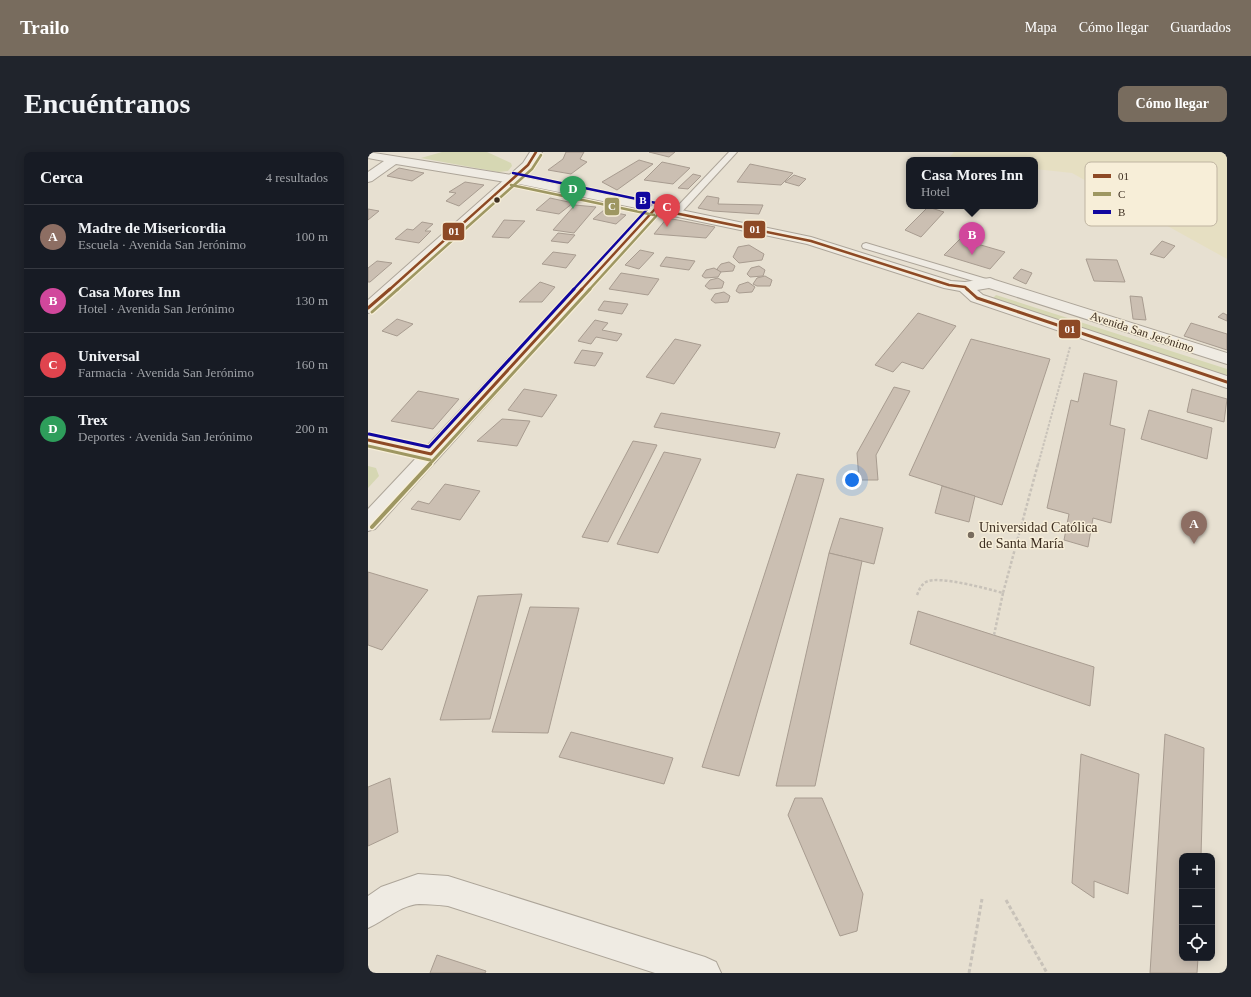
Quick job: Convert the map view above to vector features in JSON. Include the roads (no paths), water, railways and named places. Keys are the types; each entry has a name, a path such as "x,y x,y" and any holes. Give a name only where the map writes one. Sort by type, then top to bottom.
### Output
{"street":[{"path":"368,308 528,165 536,152"},
{"name":"Avenida San Jerónimo","path":"368,154 394,160 512,179 773,232 811,241 949,285 965,287 990,283 1227,360"},
{"path":"368,178 394,160"},
{"path":"368,523 655,209"},
{"name":"Avenida San Jerónimo","path":"965,287 977,298 1227,382"},
{"path":"368,440 431,454"},
{"path":"368,913 392,898 418,890 448,891 705,973"}],"lane":[{"path":"676,213 733,152"},
{"path":"866,246 990,283"}],"place":[{"name":"Trex","path":"573,209"},
{"name":"Universal","path":"667,227"},
{"name":"Casa Mores Inn","path":"972,255"},
{"name":"Universidad Católica de Santa María","path":"971,535"},
{"name":"Madre de Misericordia","path":"1194,544"}]}
